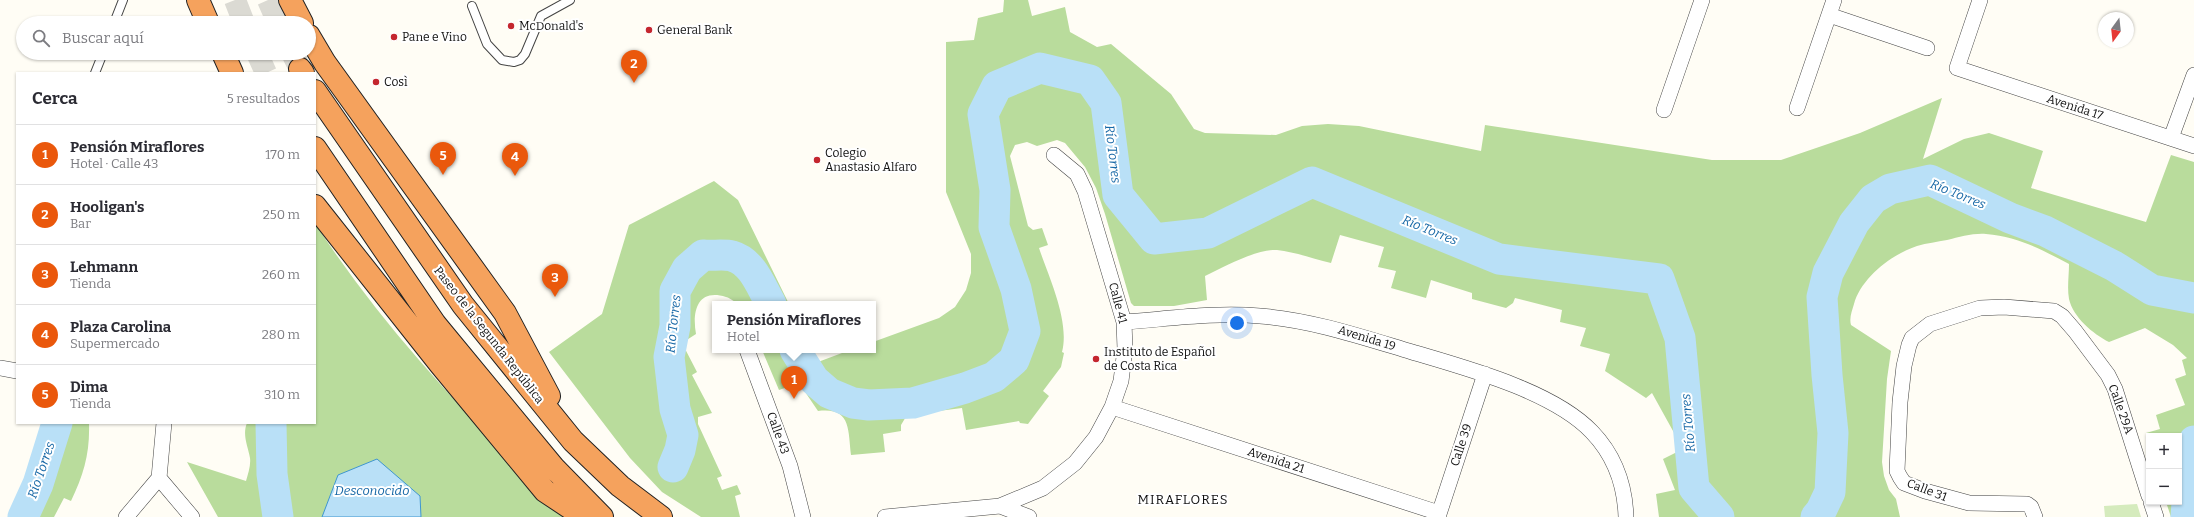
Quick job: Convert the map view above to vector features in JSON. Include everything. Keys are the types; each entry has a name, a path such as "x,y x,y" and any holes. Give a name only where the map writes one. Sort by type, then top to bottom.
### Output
{"highway":[{"path":"198,0 205,16"},
{"path":"290,0 298,16"},
{"path":"316,48 325,63 505,313 573,441"},
{"path":"226,60 232,72"},
{"name":"Paseo de la Segunda República","path":"316,92 463,304 573,441 620,486 661,517"},
{"path":"316,149 435,324 554,468 602,517"},
{"path":"316,207 440,364 545,491 584,517"}],"street":[{"path":"1664,110 1702,0"},
{"path":"1797,108 1834,0"},
{"name":"Avenida 17","path":"1980,0 1957,68 2194,146"},
{"path":"1829,15 1927,48"},
{"path":"2171,138 2194,75"},
{"name":"Calle 41","path":"1000,506 1043,488 1075,463 1096,436 1112,407 1123,367 1124,322 1082,182 1070,167 1054,155"},
{"name":"Calle 29A","path":"1904,366 1908,345 1918,332 1930,324 1980,308 2004,307 2054,311 2062,316 2108,375 2115,389 2146,487"},
{"name":"Avenida 19","path":"1124,322 1258,315 1298,320 1336,329 1485,374 1549,403 1571,416 1592,432 1619,472 1625,496 1626,517"},
{"name":"Calle 43","path":"748,353 790,466 803,517"},
{"name":"Calle 31","path":"1904,366 1898,438 1897,471 1900,478 1904,482 1925,491 1969,504 2026,504 2031,507 2035,517"},
{"path":"0,368 16,371"},
{"name":"Calle 39","path":"1438,515 1485,374"},
{"name":"Avenida 21","path":"1112,407 1438,515"},
{"path":"126,517 159,478 164,424"},
{"path":"159,478 192,517"},
{"path":"2152,505 2156,517"},
{"path":"885,517 1000,506 1029,517"}],"lane":[{"path":"117,16 123,0"},
{"path":"472,6 487,44 502,60 514,62 520,60 525,54 540,16 570,0"},
{"path":"95,72 100,60"}],"green space":[{"path":"1004,0 1028,0 1032,16 1065,7 1070,32 1097,47 1111,44 1171,94 1194,129 1205,133 1276,135 1302,126 1328,124 1359,126 1481,151 1485,125 1712,160 1781,160 1860,133 1942,98 1923,159 1964,139 1989,133 2043,151 2031,188 2146,222 2171,155 2194,162 2194,517 2171,517 2167,505 2182,505 2182,433 2146,433 2160,429 2156,415 2185,405 2175,379 2186,375 2182,360 2187,358 2173,345 2145,328 2109,342 2090,330 2071,306 2068,290 2069,264 2019,241 1986,234 1976,234 1917,246 1898,255 1879,268 1870,276 1858,294 1851,314 1851,325 1891,351 1887,379 1882,462 1884,476 1889,490 1896,499 1900,517 1659,517 1656,494 1675,490 1663,459 1683,449 1652,393 1646,398 1605,371 1610,354 1580,346 1586,328 1560,322 1562,310 1515,298 1513,303 1506,308 1472,299 1472,293 1431,280 1426,298 1391,288 1396,271 1378,267 1384,247 1340,235 1331,263 1284,251 1269,250 1240,259 1205,276 1207,300 1174,306 1134,306 1131,303 1096,188 1085,167 1065,143 1057,140 1037,146 1027,142 1015,145 1010,156 1028,226 1033,230 1042,228 1048,245 1039,248 1061,313 1064,340 1062,352 1064,353 1061,367 1043,391 1049,396 1028,424 1020,423 1019,421 966,430 962,408 907,415 901,425 901,431 883,434 885,452 851,455 848,429 842,416 829,411 818,411 799,383 779,390 763,353 814,353 818,362 842,353 876,353 876,341 939,318 955,307 966,290 971,273 971,254 946,192 946,42 974,40 978,18 1003,12"},
{"path":"714,181 738,200 788,301 734,301 726,297 716,295 709,296 703,299 696,310 696,334 682,343 697,372 692,375 712,413 698,417 698,424 722,476 717,478 722,490 737,485 741,494 735,496 740,517 701,517 662,492 630,458 549,352 602,314 629,225"},
{"path":"316,224 342,263 401,339 465,412 566,517 218,517 187,462 246,481 250,458 245,436 247,424 316,424"},
{"path":"44,424 89,424 87,454 83,472 71,501 64,498 54,517 10,517 33,462"},
{"path":"2137,504 2141,517 2105,517 2104,506"}],"water":[{"name":"Desconocido","path":"377,459 420,496 421,517 322,517 338,475"}],"waterway":[{"name":"Río Torres","path":"797,353 814,380 829,393 853,403 869,405 913,403 965,388 994,377 1014,360 1025,331 1016,289 994,227 995,190 983,114 997,86 1040,68 1090,80 1106,103 1118,195 1154,239 1208,233 1312,182 1499,259 1659,279 1680,338 1694,488 1719,517"},
{"name":"Río Torres","path":"1816,517 1821,511 1830,492 1833,433 1827,375 1822,297 1828,273 1854,223 1873,199 1890,189 1930,180 2010,218 2045,231 2114,266 2152,290 2194,298"},
{"name":"Río Torres","path":"673,467 680,450 683,435 675,409 669,357 675,326 675,291 687,269 703,255 732,256 739,259 751,269 769,301"},
{"name":"Río Torres","path":"23,517 38,484 57,424"},
{"name":"Río Torres","path":"271,424 272,474 278,517"},
{"name":"Río Torres","path":"2186,517 2191,447 2194,441"}],"tunnel":[{"path":"235,0 241,16"},
{"path":"268,0 275,16"},
{"path":"260,60 266,72"},
{"path":"296,60 300,69"}],"place":[{"name":"McDonald's","path":"511,26"},
{"name":"General Bank","path":"649,30"},
{"name":"Pane e Vino","path":"394,37"},
{"name":"Così","path":"376,82"},
{"name":"Hooligan's","path":"634,83"},
{"name":"Colegio Anastasio Alfaro","path":"817,160"},
{"name":"Dima","path":"443,175"},
{"name":"Plaza Carolina","path":"515,176"},
{"name":"Lehmann","path":"555,297"},
{"name":"Instituto de Español de Costa Rica","path":"1096,359"},
{"name":"Pensión Miraflores","path":"794,399"}],"district":[{"name":"MIRAFLORES","path":"1183,499"}]}
